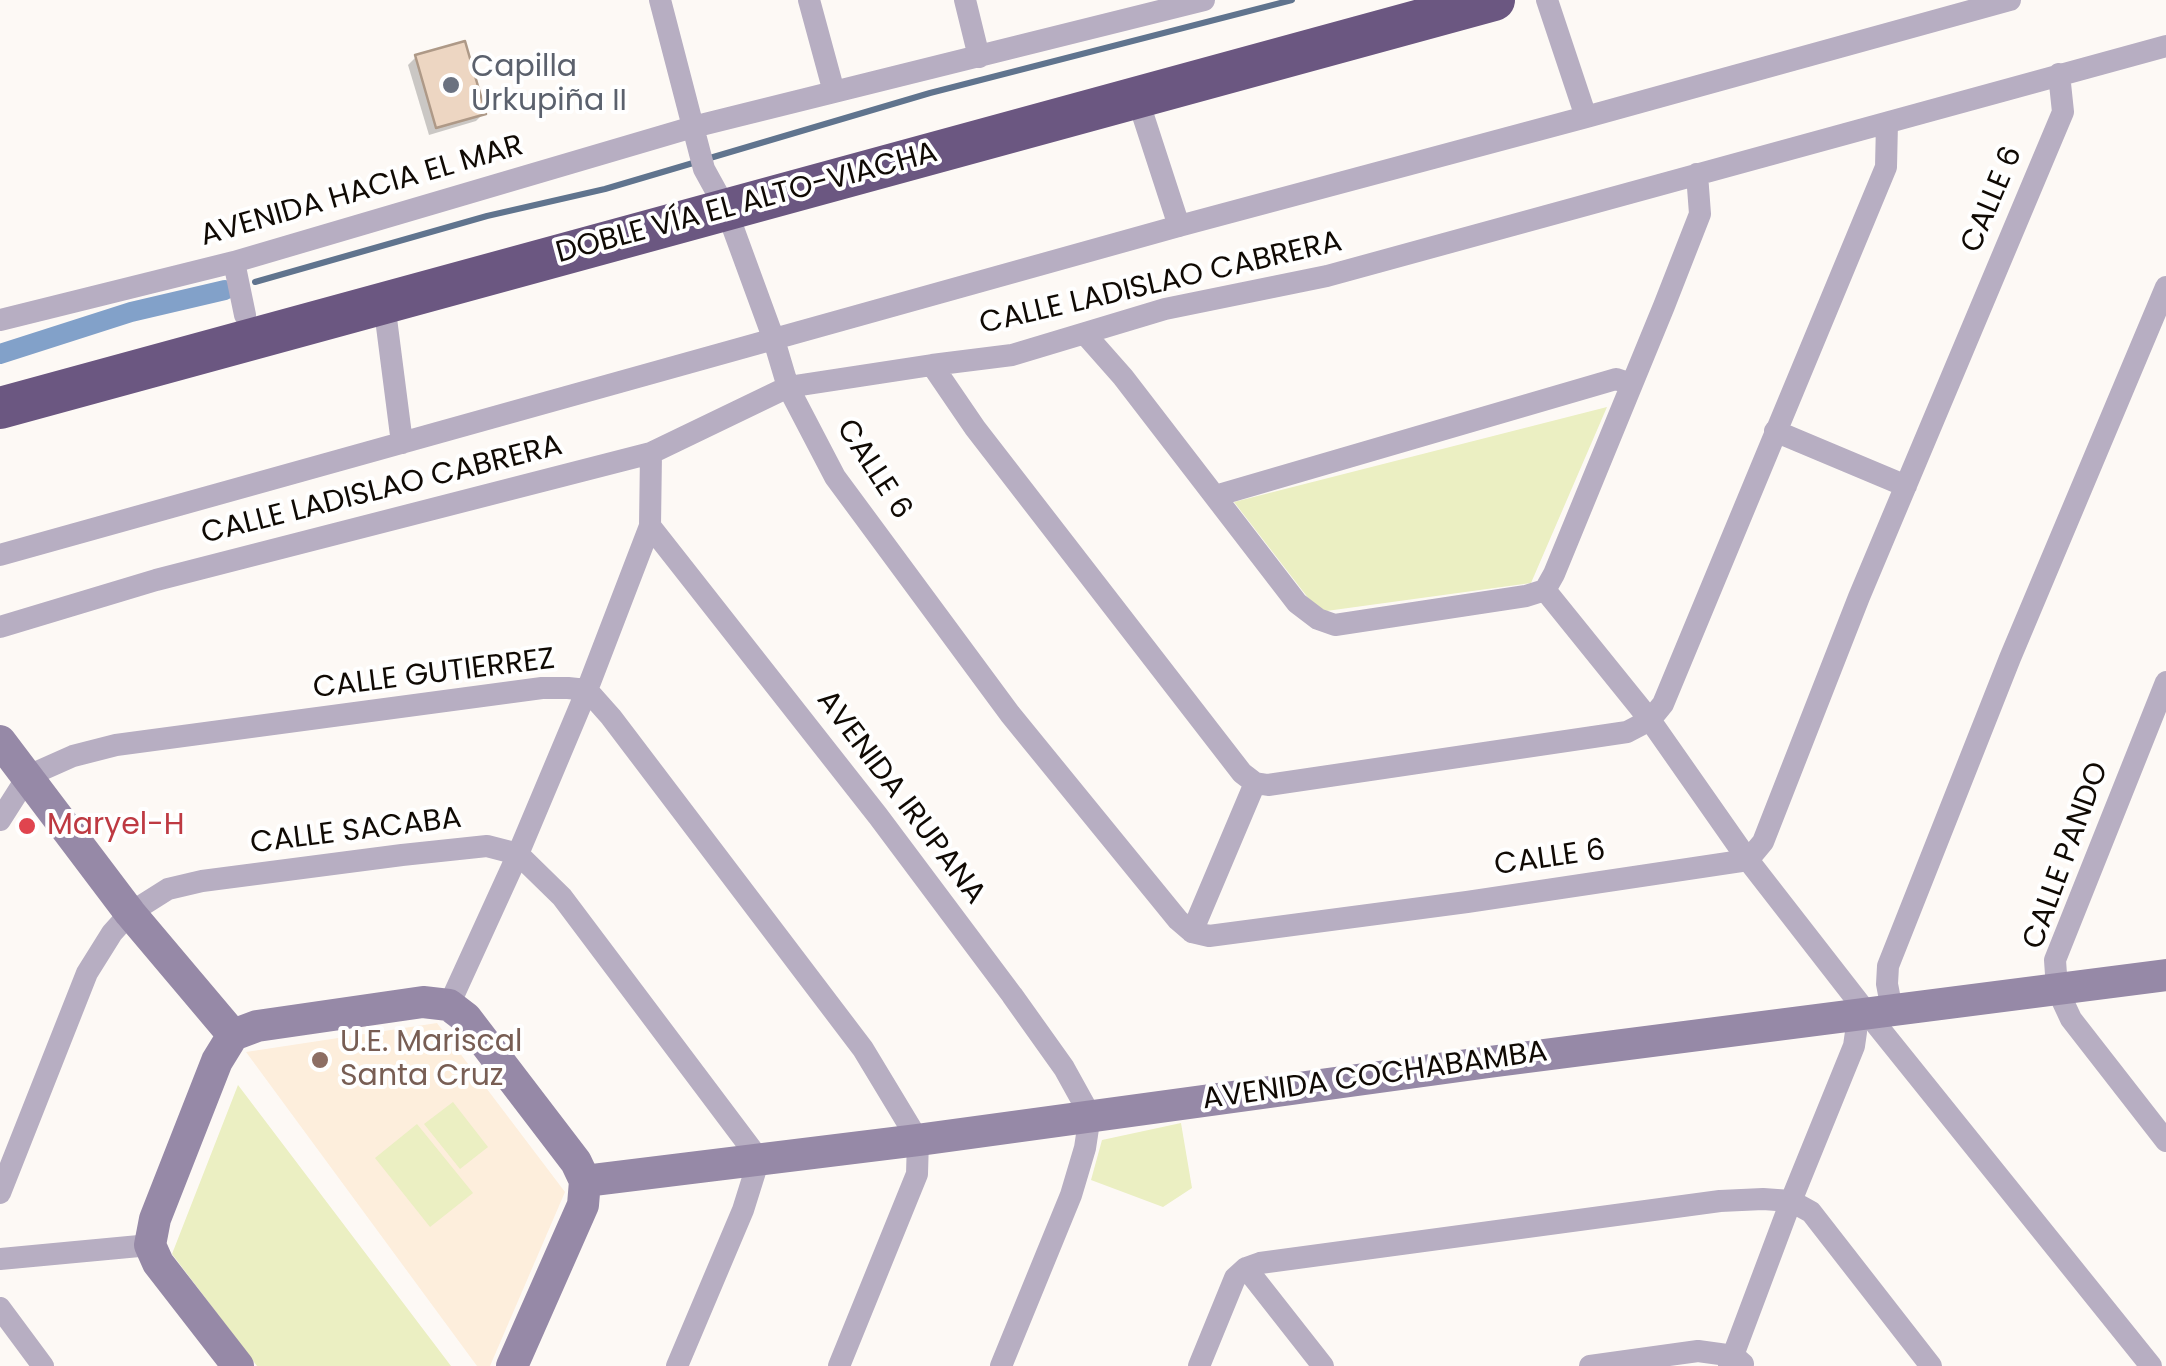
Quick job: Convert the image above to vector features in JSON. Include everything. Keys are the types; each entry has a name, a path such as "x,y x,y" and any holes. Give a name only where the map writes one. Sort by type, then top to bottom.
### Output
{"highway":[{"name":"DOBLE VÍA EL ALTO-VIACHA","path":"0,382 245,315 707,168 1394,0"},
{"name":"DOBLE VÍA EL ALTO-VIACHA","path":"0,408 384,303 707,168 1137,98 1494,0"}],"street":[{"name":"CALLE 6","path":"660,0 707,168 774,340 788,387 835,476 998,698 1178,920 1192,932 1209,936 1748,860 1763,842 1860,597 2063,112 2059,74"},
{"path":"809,0 834,92"},
{"path":"966,0 979,57"},
{"name":"AVENIDA HACIA EL MAR","path":"0,320 234,262 707,168 834,92 979,57 1135,9 1204,0"},
{"path":"1547,0 1586,117"},
{"path":"0,555 2007,0"},
{"name":"CALLE LADISLAO CABRERA","path":"0,627 156,580 651,453 788,387 1012,355 1165,309 1327,276 2166,46"},
{"path":"1137,98 1179,226"},
{"path":"932,365 975,428 1242,773 1255,783 1627,732 1650,720 1662,704 1886,167 1888,123"},
{"path":"1085,334 1123,377 1297,603 1318,619 1335,626 1526,596 1545,590 1554,574 1700,214 1697,174"},
{"path":"234,262 245,315"},
{"path":"384,303 402,443"},
{"path":"1590,1366 1698,1350 1736,1363 1791,1201 1854,1046 1856,1032 1887,984 1888,966 2010,658 2163,305"},
{"path":"1215,496 1616,379 1631,384"},
{"path":"1775,432 1906,486"},
{"path":"449,1004 587,690 650,526 651,453"},
{"name":"AVENIDA IRUPANA","path":"650,526 990,965 1064,1068 1090,1115"},
{"path":"1545,590 1650,720 1748,860 2151,1366"},
{"name":"CALLE PANDO","path":"2166,682 2055,960 2056,989 2071,1018 2166,1140"},
{"name":"CALLE GUTIERREZ","path":"28,776 73,756 116,746 542,688 587,690 612,717 863,1049 918,1140"},
{"path":"0,740 130,913 233,1036"},
{"path":"0,820 28,776"},
{"path":"1192,932 1255,783"},
{"name":"CALLE SACABA","path":"0,1192 87,973 130,913 168,890 202,881 487,846 518,854"},
{"path":"518,854 562,897 759,1158 742,1210 677,1366"},
{"name":"AVENIDA COCHABAMBA","path":"584,1182 2166,975"},
{"path":"238,1366 158,1263 150,1245 155,1219 217,1061 233,1036 257,1026 423,1002 449,1004 466,1018 576,1162 584,1182 583,1205 512,1366"},
{"path":"1002,1366 1071,1195 1090,1115"},
{"path":"839,1366 917,1174 918,1140"},
{"path":"1199,1366 1235,1278 1260,1263 1720,1201 1763,1199 1791,1201 1811,1212 1931,1366"},
{"path":"0,1259 150,1245"},
{"path":"1246,1268 1323,1366"},
{"path":"0,1308 42,1366"}],"shaded area":[{"path":"437,1023 565,1192 490,1366 477,1366 246,1052"}],"green space":[{"path":"1607,407 1531,583 1319,612 1234,502"},
{"path":"238,1085 451,1366 257,1366 172,1254"},
{"path":"453,1102 488,1147 460,1169 424,1124"},
{"path":"1181,1123 1192,1188 1163,1207 1091,1180 1102,1140"},
{"path":"417,1124 473,1193 430,1227 375,1158"}],"building":[{"name":"Capilla Urkupiña II","path":"465,41 486,114 436,128 415,55"}],"waterway":[{"path":"255,282 487,216 605,189 930,93 1292,0"},
{"path":"0,354 131,312 225,290"}],"place":[{"name":"Capilla Urkupiña II","path":"451,85"},
{"name":"Maryel-H","path":"27,826"},
{"name":"U.E. Mariscal Santa Cruz","path":"320,1060"}]}
